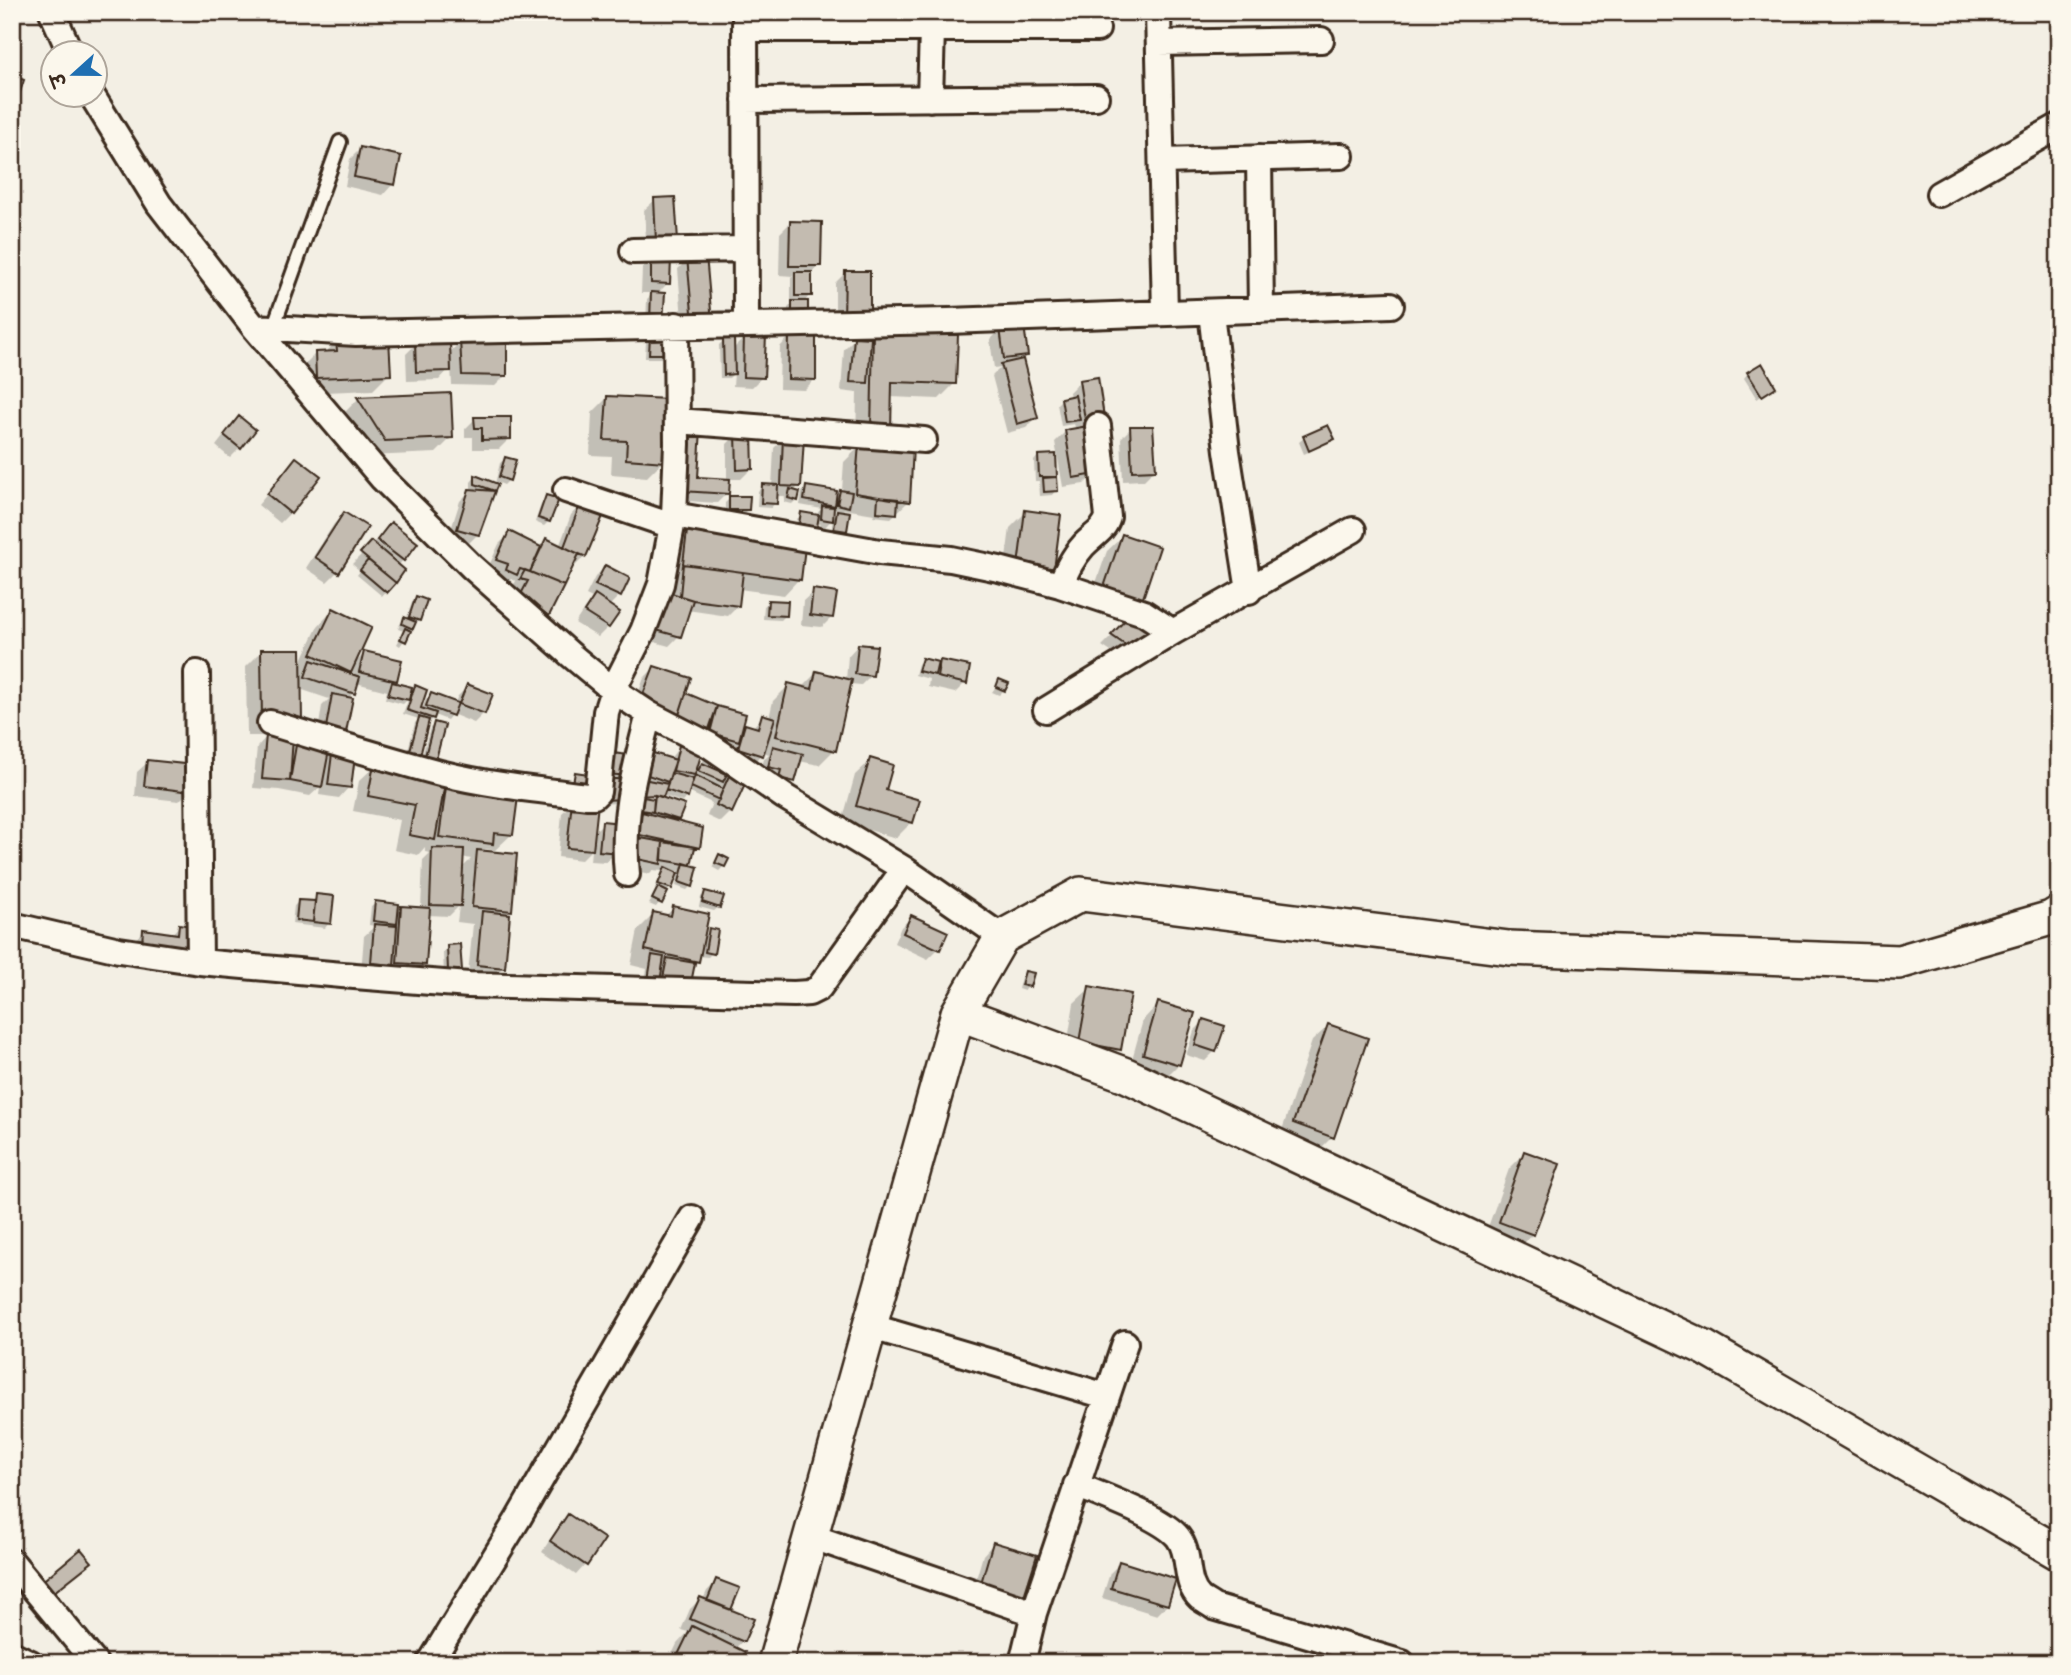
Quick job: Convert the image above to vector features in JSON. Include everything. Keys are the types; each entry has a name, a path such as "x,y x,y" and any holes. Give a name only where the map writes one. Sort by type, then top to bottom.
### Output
{"street":[{"path":"52,12 64,38"},
{"path":"1158,12 1165,313"},
{"path":"746,324 746,21 932,29 1097,29"},
{"path":"930,99 932,29"},
{"path":"1159,43 1321,40"},
{"path":"745,100 1096,97"},
{"path":"100,108 159,204 264,328 382,478 472,567 613,690 649,714 709,745 785,797 904,869 1002,937"},
{"path":"1939,194 2059,126"},
{"path":"1162,161 1341,156"},
{"path":"1259,158 1261,310"},
{"path":"633,251 745,249"},
{"path":"264,328 356,333 948,321 1391,305"},
{"path":"1211,312 1227,451 1248,590"},
{"path":"270,723 459,777 519,788 594,796 600,785 604,724 613,690 642,632 661,584 673,520 677,421 676,326"},
{"path":"677,421 924,440"},
{"path":"1060,585 1069,564 1084,544 1106,526 1108,517 1098,426"},
{"path":"566,490 673,520 880,552 951,559 1060,585 1144,613 1173,632"},
{"path":"1046,710 1173,632 1353,530"},
{"path":"197,673 200,962"},
{"path":"627,874 624,829 628,799 649,714"},
{"path":"12,925 119,950 200,962 469,985 809,993 819,988 829,976 904,869"},
{"path":"775,1663 958,1013 1002,937 1081,894 1509,948 1899,962 2051,918 2059,913"},
{"path":"958,1013 1126,1075 1705,1348 2059,1553"},
{"path":"430,1663 519,1519 692,1218"},
{"path":"869,1326 1106,1396"},
{"path":"1023,1663 1034,1613 1125,1343"},
{"path":"1076,1485 1160,1522 1178,1538 1186,1554 1191,1586 1200,1598 1214,1606 1324,1652 1402,1663"},
{"path":"810,1536 1034,1613"},
{"path":"12,1562 95,1663"},
{"path":"12,1654 31,1663"}],"lane":[{"path":"264,328 340,142"}],"building":[{"path":"12,76 24,80 17,101 12,100"},
{"path":"360,147 401,156 395,185 354,177"},
{"path":"675,197 678,240 656,242 654,198"},
{"path":"790,221 822,222 821,266 789,266"},
{"path":"706,255 712,322 693,323 687,257"},
{"path":"651,257 671,258 670,284 651,283"},
{"path":"845,271 870,271 870,319 844,319"},
{"path":"795,272 812,272 812,296 795,296"},
{"path":"651,292 665,293 663,323 650,322"},
{"path":"792,301 808,301 808,317 792,317"},
{"path":"1024,325 1028,356 1004,359 1000,328"},
{"path":"873,333 958,335 956,384 892,382 891,432 871,432"},
{"path":"744,335 766,336 764,378 743,377"},
{"path":"789,335 816,336 816,380 788,379"},
{"path":"650,336 673,337 673,354 649,354"},
{"path":"854,337 871,338 868,383 850,382"},
{"path":"389,338 391,375 316,378 315,352 337,351 336,339"},
{"path":"507,338 507,376 462,375 460,340"},
{"path":"723,339 734,339 735,374 724,375"},
{"path":"450,341 451,371 416,372 415,342"},
{"path":"1023,359 1038,418 1017,424 1001,364"},
{"path":"1762,363 1776,387 1762,396 1747,372"},
{"path":"1098,377 1104,417 1085,420 1079,380"},
{"path":"451,393 453,438 385,441 357,397"},
{"path":"1075,395 1080,420 1065,422 1061,398"},
{"path":"607,396 668,399 665,462 626,459 627,441 604,440"},
{"path":"239,416 256,430 241,449 224,435"},
{"path":"474,417 511,417 511,439 482,440 482,428 475,428"},
{"path":"1328,425 1335,439 1309,451 1303,436"},
{"path":"1088,426 1096,474 1073,478 1065,430"},
{"path":"1130,426 1153,426 1156,470 1132,471"},
{"path":"686,428 701,429 698,477 730,479 729,494 682,491"},
{"path":"752,432 753,469 737,470 736,433"},
{"path":"783,436 804,437 801,487 781,486"},
{"path":"859,444 913,447 910,502 855,493"},
{"path":"1056,454 1057,477 1039,477 1038,455"},
{"path":"296,457 321,476 291,514 267,494"},
{"path":"505,457 516,460 510,481 499,477"},
{"path":"475,475 498,484 495,491 475,484"},
{"path":"1057,477 1058,491 1044,492 1043,478"},
{"path":"762,484 778,485 777,504 761,503"},
{"path":"806,486 837,491 835,506 804,500"},
{"path":"469,489 495,491 479,535 457,529"},
{"path":"790,489 800,492 798,501 788,498"},
{"path":"840,490 852,492 849,507 837,504"},
{"path":"546,495 559,499 550,522 538,518"},
{"path":"729,496 750,496 749,510 729,510"},
{"path":"878,497 898,499 897,514 877,512"},
{"path":"581,502 606,509 586,557 564,547"},
{"path":"822,506 834,507 833,521 821,519"},
{"path":"837,510 850,512 847,531 834,529"},
{"path":"1025,510 1061,515 1054,570 1018,566"},
{"path":"344,512 368,527 339,573 315,557"},
{"path":"801,512 819,515 816,533 798,530"},
{"path":"391,522 418,543 404,561 377,540"},
{"path":"688,523 805,547 801,580 683,564"},
{"path":"509,531 541,547 530,572 520,569 517,575 506,570 508,564 496,560"},
{"path":"1122,534 1160,547 1141,604 1103,590"},
{"path":"546,538 579,554 564,586 530,572"},
{"path":"371,541 405,570 396,583 360,553"},
{"path":"368,560 396,583 387,593 360,570"},
{"path":"683,564 743,572 739,606 680,596"},
{"path":"605,565 630,578 621,597 595,585"},
{"path":"525,570 564,586 549,616 520,596 528,581 520,579"},
{"path":"813,589 837,593 833,618 810,615"},
{"path":"665,591 693,600 681,637 649,628"},
{"path":"595,595 620,612 609,628 584,612"},
{"path":"416,596 427,600 420,621 409,617"},
{"path":"768,600 788,601 787,616 767,615"},
{"path":"333,608 372,627 351,673 311,654"},
{"path":"404,617 416,622 413,629 402,624"},
{"path":"1128,617 1152,633 1134,651 1111,635"},
{"path":"405,628 411,631 406,642 400,639"},
{"path":"858,644 877,646 873,676 855,674"},
{"path":"261,649 301,649 302,721 262,721"},
{"path":"364,651 402,660 397,681 359,672"},
{"path":"922,658 938,662 935,675 918,671"},
{"path":"311,660 360,677 355,694 305,677"},
{"path":"940,660 970,666 967,684 937,677"},
{"path":"654,666 691,678 678,718 642,697"},
{"path":"816,671 852,680 836,751 776,736 788,683 812,689"},
{"path":"999,679 1009,683 1005,691 996,687"},
{"path":"392,682 412,687 409,700 388,695"},
{"path":"467,684 493,694 485,714 459,704"},
{"path":"415,685 427,690 421,708 436,713 434,719 407,710"},
{"path":"431,693 458,703 453,716 426,706"},
{"path":"686,693 717,706 709,729 678,718"},
{"path":"332,694 353,698 345,737 325,733"},
{"path":"717,706 746,714 739,741 710,733"},
{"path":"762,714 775,718 763,756 738,748 745,724 758,728"},
{"path":"419,717 429,720 419,760 408,758"},
{"path":"434,722 445,725 436,759 425,756"},
{"path":"266,735 293,737 290,781 262,779"},
{"path":"297,739 330,745 322,787 290,781"},
{"path":"679,745 702,752 695,775 673,771"},
{"path":"333,746 356,748 351,788 328,785"},
{"path":"773,746 803,754 795,782 779,778 781,770 768,767"},
{"path":"647,751 676,760 668,782 639,772"},
{"path":"606,752 636,756 630,776 606,774"},
{"path":"870,758 893,765 886,790 920,800 913,823 856,806"},
{"path":"147,760 193,765 191,792 144,786"},
{"path":"702,763 727,774 723,782 698,771"},
{"path":"374,764 446,778 435,840 409,835 415,805 368,796"},
{"path":"732,769 748,778 732,813 716,805"},
{"path":"575,772 596,775 594,791 572,789"},
{"path":"671,773 693,779 688,798 666,790"},
{"path":"695,775 723,789 719,800 691,787"},
{"path":"605,778 626,780 623,799 605,800"},
{"path":"638,778 668,784 663,797 638,796"},
{"path":"447,780 519,789 513,835 494,833 493,844 439,837"},
{"path":"655,795 685,805 679,820 653,812"},
{"path":"638,796 654,799 653,812 635,809"},
{"path":"572,801 598,804 593,850 567,848"},
{"path":"642,812 703,828 700,848 635,834"},
{"path":"602,821 621,823 618,853 599,851"},
{"path":"635,837 663,842 661,864 633,858"},
{"path":"663,842 695,847 691,865 662,860"},
{"path":"432,848 464,849 461,906 430,905"},
{"path":"477,850 517,854 512,911 472,907"},
{"path":"719,854 729,859 725,867 715,863"},
{"path":"684,863 698,867 693,887 679,882"},
{"path":"665,867 678,873 672,889 658,884"},
{"path":"658,887 668,892 662,904 652,899"},
{"path":"705,891 724,896 720,908 702,902"},
{"path":"316,894 334,896 331,924 313,922"},
{"path":"298,900 315,901 313,922 296,920"},
{"path":"375,901 399,904 397,924 373,921"},
{"path":"401,906 430,908 426,965 397,963"},
{"path":"673,906 709,914 699,962 645,950 653,912 671,916"},
{"path":"482,911 510,914 505,968 477,965"},
{"path":"911,915 948,932 940,950 903,933"},
{"path":"179,924 197,927 195,953 142,946 143,929 178,934"},
{"path":"374,924 397,926 394,965 371,963"},
{"path":"709,928 718,930 714,954 705,952"},
{"path":"460,944 462,970 448,971 447,945"},
{"path":"652,955 664,957 660,982 648,980"},
{"path":"667,958 695,963 690,988 662,983"},
{"path":"1025,971 1034,973 1030,987 1021,985"},
{"path":"1089,986 1131,994 1121,1050 1079,1042"},
{"path":"1158,1002 1195,1013 1180,1065 1143,1054"},
{"path":"1203,1019 1225,1026 1216,1052 1195,1045"},
{"path":"1328,1024 1368,1038 1334,1138 1293,1123"},
{"path":"1524,1151 1560,1164 1534,1235 1499,1222"},
{"path":"568,1514 605,1539 587,1566 550,1541"},
{"path":"993,1542 1037,1555 1024,1596 981,1583"},
{"path":"81,1549 92,1562 49,1596 39,1584"},
{"path":"1119,1561 1176,1579 1168,1605 1111,1588"},
{"path":"716,1579 740,1588 731,1610 707,1601"},
{"path":"700,1597 754,1619 744,1642 690,1619"},
{"path":"692,1626 745,1652 740,1663 674,1663"},
{"path":"165,1656 176,1663 160,1663"}]}
